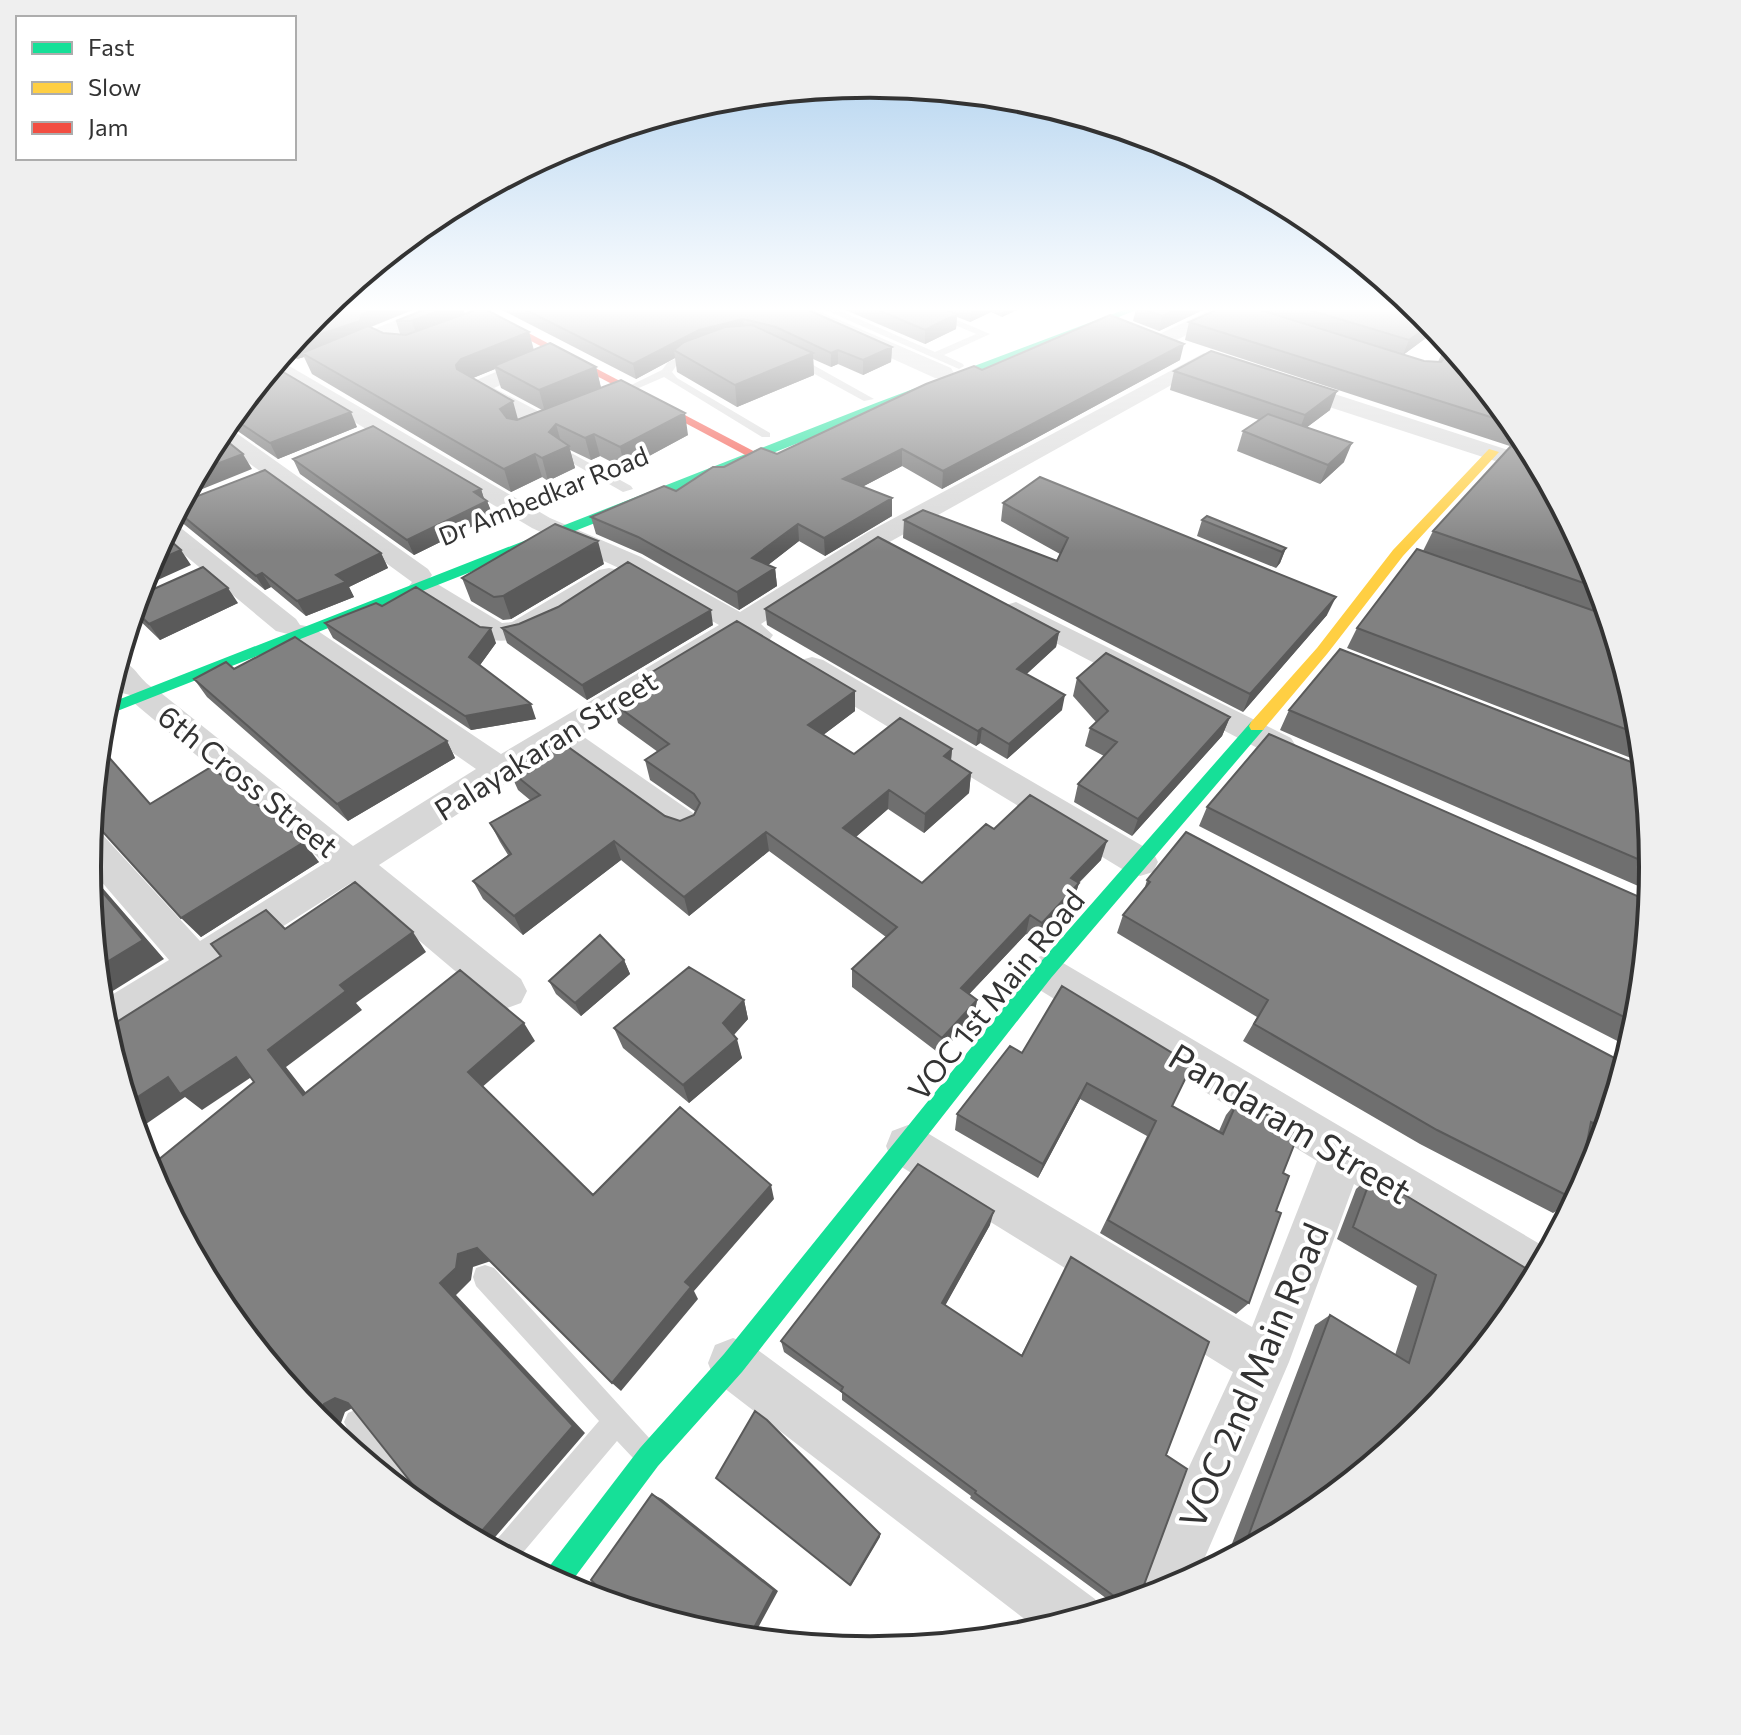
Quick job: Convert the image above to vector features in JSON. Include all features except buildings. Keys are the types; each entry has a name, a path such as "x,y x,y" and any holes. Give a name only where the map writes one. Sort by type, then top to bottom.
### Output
{"main road":[{"path":"630,390 755,455"},
{"name":"Dr Ambedkar Road","path":"551,528 627,489 736,445 889,390"},
{"name":"Dr Ambedkar Road","path":"125,686 294,630 551,528 755,455 912,390"},
{"name":"VOC 1st Main Road","path":"562,1572 649,1457 733,1363 1044,972 1140,862 1182,834 1248,732 1322,651 1398,553 1493,452"}],"street":[{"path":"316,390 551,528 631,563 740,625 1140,862"},
{"path":"481,390 550,420 521,432"},
{"path":"600,400 626,390"},
{"name":"Palayakaran Street","path":"115,1014 558,734 740,625 877,538 1155,390"},
{"path":"1302,390 1524,462"},
{"path":"354,439 381,429"},
{"path":"232,439 420,580 497,632 506,634 518,631 631,563"},
{"path":"247,482 302,460"},
{"path":"1003,469 1032,481"},
{"path":"177,535 294,630 501,770"},
{"path":"877,538 904,552"},
{"path":"1398,553 1427,564"},
{"path":"184,582 216,567"},
{"path":"987,595 1248,732 1306,758"},
{"path":"1321,599 1350,611"},
{"path":"1322,651 1351,663"},
{"name":"6th Cross Street","path":"125,686 352,864 507,991"},
{"path":"558,734 684,824"},
{"path":"101,857 195,962"},
{"name":"Pandaram Street","path":"1044,972 1529,1265"},
{"path":"908,1146 1264,1362"},
{"name":"VOC 2nd Main Road","path":"1176,1573 1264,1362 1342,1154"},
{"path":"733,1363 1064,1612"}],"lane":[{"path":"690,390 766,435"},
{"path":"852,390 868,399"},
{"path":"564,453 627,489"},
{"path":"485,1277 649,1457"},
{"path":"509,1547 617,1421"},
{"path":"357,1422 399,1476"}],"traffic: fast":[{"path":"118,706 920,390"},
{"path":"562,1572 649,1457 733,1363 1044,972 1257,726"}],"traffic: slow":[{"path":"1257,726 1322,651 1398,553 1493,452"}],"traffic: jam":[{"path":"631,390 755,455"}]}
